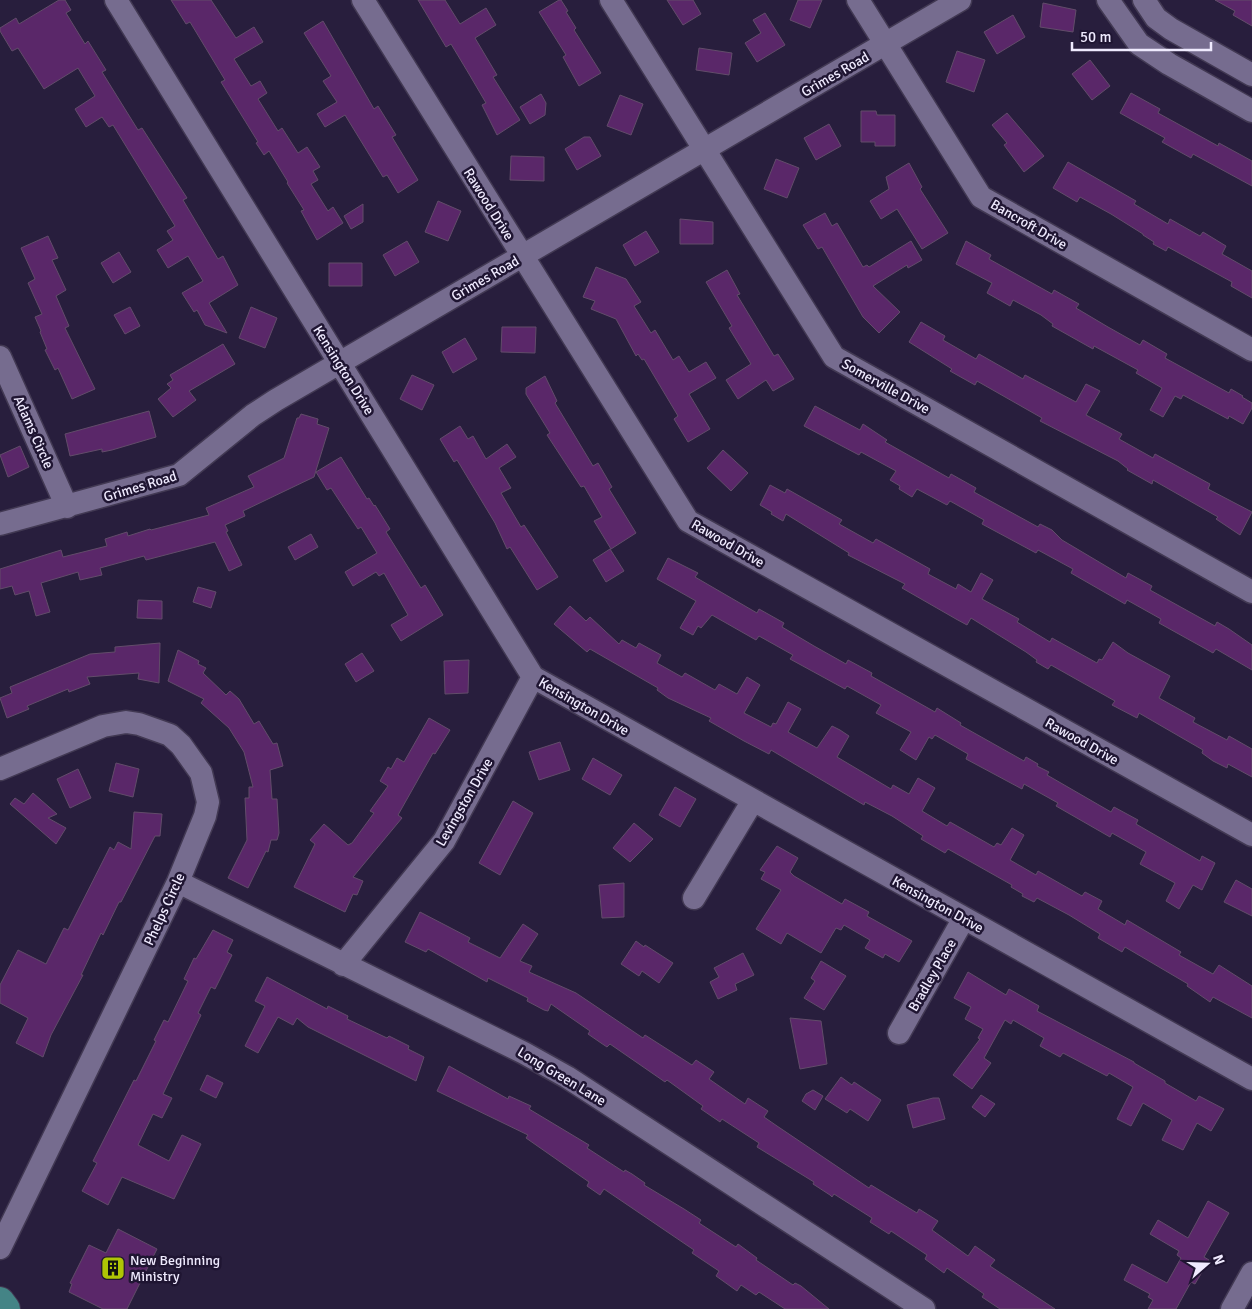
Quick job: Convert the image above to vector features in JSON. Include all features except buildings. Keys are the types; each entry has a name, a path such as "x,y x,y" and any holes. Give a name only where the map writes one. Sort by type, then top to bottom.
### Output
{"main road":[{"path":"0,1301 6,1309"}],"street":[{"name":"Kensington Drive","path":"116,0 533,677 752,802 1252,1079"},
{"name":"Rawood Drive","path":"363,0 688,521 1252,835"},
{"name":"Somerville Drive","path":"611,0 834,357 1252,592"},
{"name":"Bancroft Drive","path":"858,0 981,197 1252,350"},
{"name":"Grimes Road","path":"0,524 179,475 253,415 960,0"},
{"path":"1108,0 1139,44 1169,64 1252,111"},
{"path":"1144,0 1156,18 1171,30 1252,75"},
{"name":"Adams Circle","path":"0,357 67,507"},
{"name":"Levingston Drive","path":"343,965 444,841 533,677"},
{"name":"Phelps Circle","path":"0,769 114,723 139,724 170,735 182,745 201,773 208,802 205,816 178,882 0,1248"},
{"path":"694,898 752,802"},
{"name":"Long Green Lane","path":"178,882 524,1053 568,1077 924,1309"},
{"name":"Bradley Place","path":"899,1032 964,918"},
{"path":"1232,1309 1252,1273"}],"place":[{"name":"New Beginning Ministry","path":"113,1268"}]}
